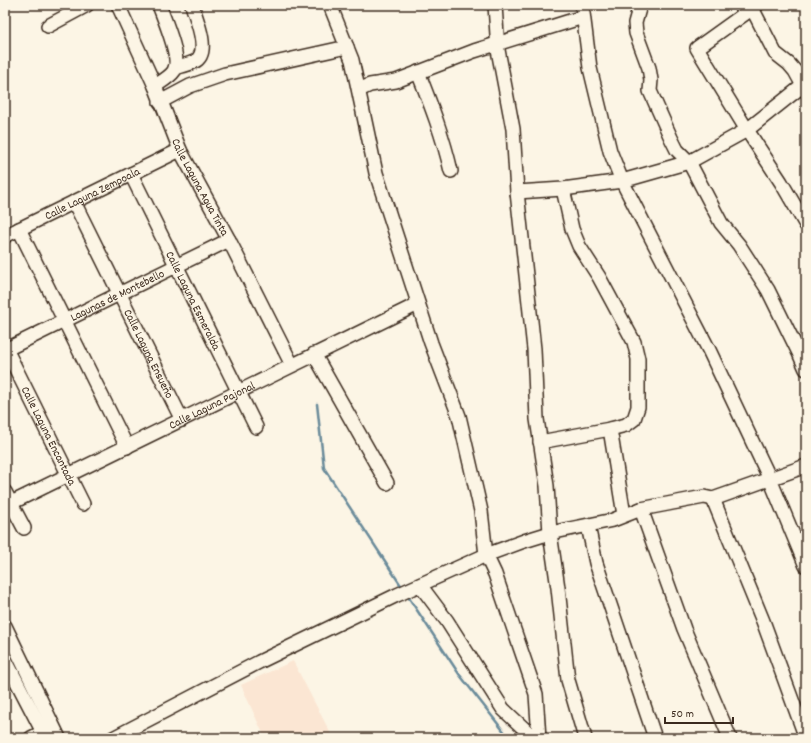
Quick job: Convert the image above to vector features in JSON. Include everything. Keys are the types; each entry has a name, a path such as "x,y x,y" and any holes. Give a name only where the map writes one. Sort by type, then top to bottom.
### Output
{"street":[{"name":"Calle Laguna Agua Tinta","path":"118,5 155,86 180,150 229,240 292,365"},
{"path":"155,86 173,72 177,66 177,56 159,5"},
{"path":"175,68 198,60 202,53 203,45 192,5"},
{"path":"330,5 352,60 376,173 431,343 459,416 481,511 486,555 495,574 536,694 539,738"},
{"path":"496,5 497,44 513,129 517,192 534,349 540,442 547,486 550,533 558,588 568,680 585,738"},
{"path":"640,5 635,23 636,33 649,68 651,80 650,91 677,150 689,162 721,223 739,245 768,290 806,369"},
{"path":"48,26 81,6"},
{"path":"517,192 563,189 622,181 689,162 747,130 805,86 792,67 775,53 754,7 698,48 747,130 781,182 806,225"},
{"path":"359,90 370,86 396,81 582,11 590,68 597,100 610,151 622,181 709,350 770,479 806,566"},
{"path":"160,102 190,86 225,74 347,48"},
{"path":"418,72 435,114 444,142 451,172"},
{"name":"Calle Laguna Zempoala","path":"5,236 180,150"},
{"name":"Calle Laguna Esmeralda","path":"131,174 256,427"},
{"path":"540,442 626,425 634,419 638,407 638,359 634,342 572,229 563,189"},
{"name":"Calle Laguna Ensueño","path":"74,202 182,420"},
{"path":"19,229 126,447"},
{"name":"Lagunas de Montebello","path":"5,348 64,321 229,240"},
{"name":"Calle Laguna Pajonal","path":"7,501 69,475 418,304"},
{"name":"Calle Laguna Encantada","path":"5,348 83,504"},
{"path":"314,354 387,483"},
{"path":"610,429 624,515"},
{"path":"113,738 259,662 486,555 550,533 612,520 641,509 704,497 713,499 806,466"},
{"path":"713,499 763,621 806,738"},
{"path":"7,501 24,528"},
{"path":"641,509 684,629 730,738"},
{"path":"588,526 596,563 655,738"},
{"path":"420,585 455,634 503,709 534,738"},
{"path":"5,626 59,738"},
{"path":"5,659 40,736"}],"shaded area":[{"path":"293,661 333,738 265,738 241,685"}],"waterway":[{"path":"317,404 324,468 402,587"},
{"path":"407,595 459,674 509,738"}]}
